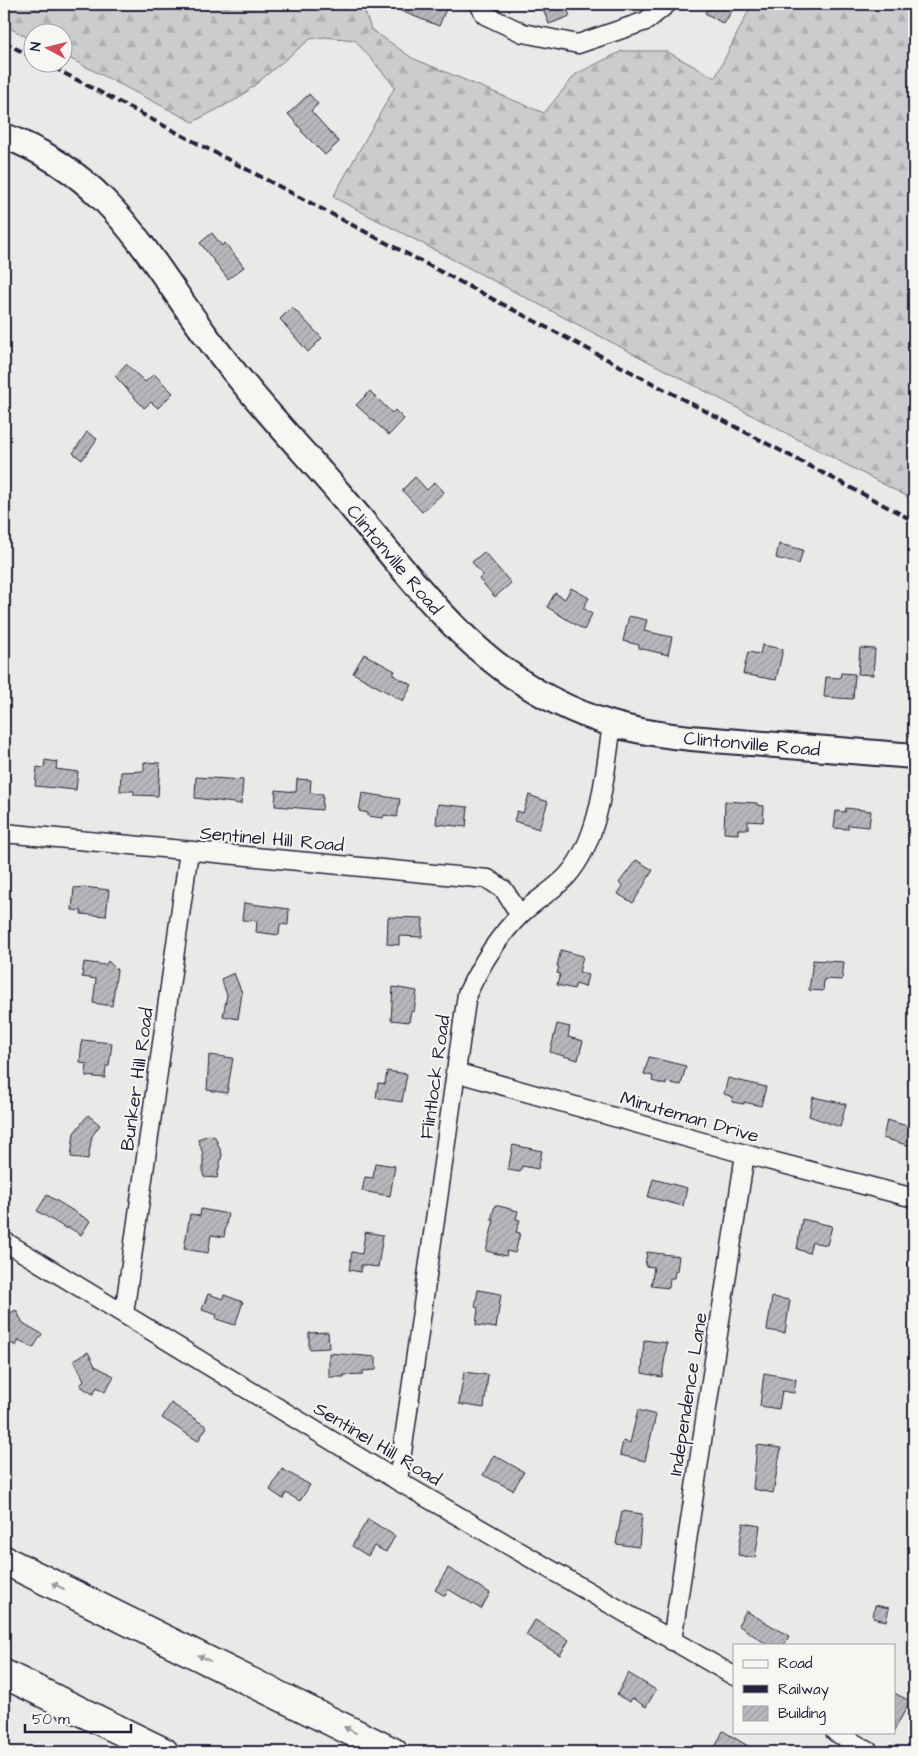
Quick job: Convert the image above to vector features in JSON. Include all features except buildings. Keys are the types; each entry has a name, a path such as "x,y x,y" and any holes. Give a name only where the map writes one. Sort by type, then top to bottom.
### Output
{"highway":[{"path":"4,1560 393,1752"},
{"path":"4,1674 164,1752"}],"street":[{"path":"479,4 485,14 523,32 578,44 646,21 667,4"},
{"name":"Clintonville Road","path":"4,136 48,155 80,176 112,206 243,382 426,596 466,640 506,673 540,694 612,724 659,734 696,739 914,756"},
{"name":"Flintlock Road","path":"398,1481 467,994 482,961 520,915 568,875 589,839 602,796 612,724"},
{"name":"Sentinel Hill Road","path":"4,833 488,880 504,890 520,915"},
{"name":"Bunker Hill Road","path":"124,1314 189,851"},
{"name":"Minuteman Drive","path":"456,1072 745,1154 914,1198"},
{"name":"Independence Lane","path":"672,1641 745,1154"},
{"name":"Sentinel Hill Road","path":"4,1242 398,1481 733,1675"},
{"path":"838,1734 870,1752"}],"green space":[{"path":"4,4 362,4 371,29 412,58 544,113 576,74 622,51 666,51 715,78 752,4 914,4 914,500 333,197 395,87 355,40 325,37 310,39 239,98 193,122 72,60 72,22 22,22 22,35 4,25"}],"railway":[{"path":"4,42 22,52"},
{"path":"62,72 914,521"}]}
